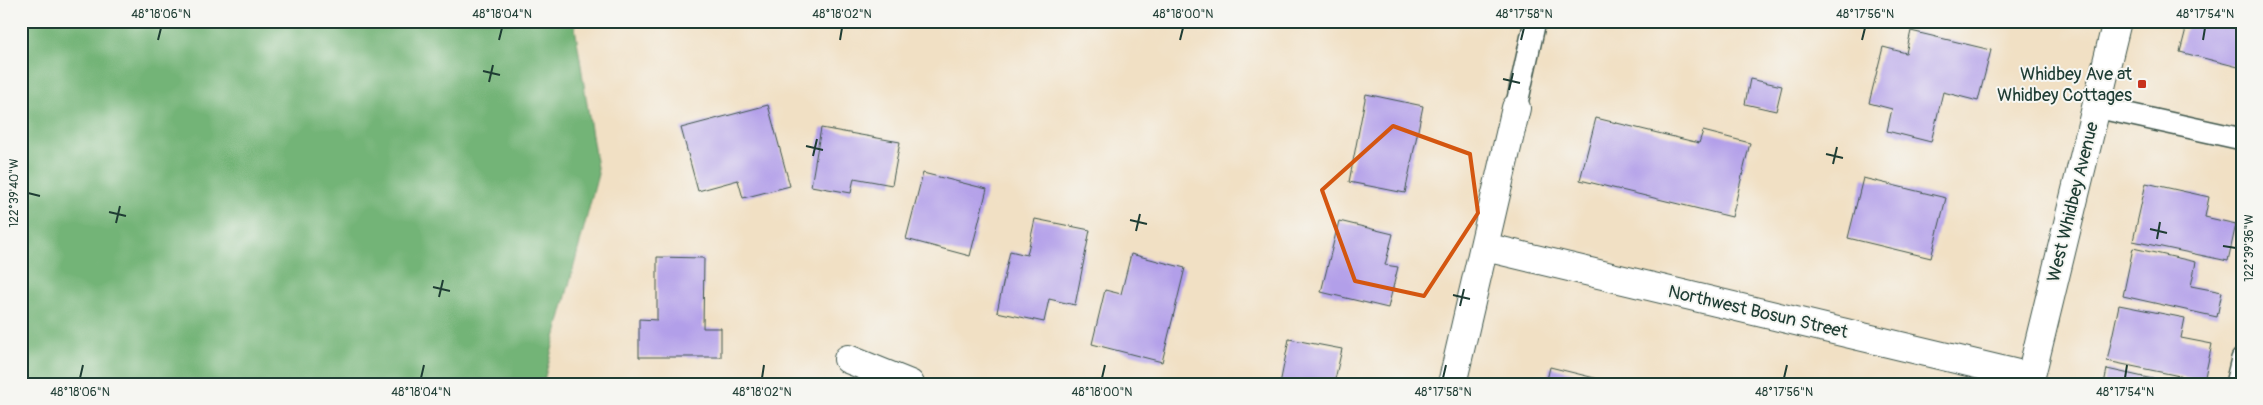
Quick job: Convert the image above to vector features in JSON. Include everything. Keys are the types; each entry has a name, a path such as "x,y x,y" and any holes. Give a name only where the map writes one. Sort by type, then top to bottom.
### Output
{"street":[{"name":"West Whidbey Avenue","path":"2030,380 2117,21"},
{"path":"1452,384 1516,108"},
{"name":"Northwest Bosun Street","path":"1484,247 2030,380"},
{"path":"848,359 910,384"}],"lane":[{"path":"1516,108 1535,21"},
{"path":"2096,107 2242,139"},
{"path":"2236,384 2242,359"}],"highlighted area":[{"path":"1393,126 1470,154 1478,213 1424,296 1355,281 1322,190"}],"green space":[{"path":"21,21 574,21 598,174 543,384 21,384"}],"building":[{"path":"2188,21 2242,21 2242,68 2180,52"},
{"path":"1911,31 1991,50 1978,101 1943,92 1931,142 1887,131 1892,109 1869,103 1883,47 1906,53"},
{"path":"1750,79 1782,86 1776,111 1745,104"},
{"path":"1366,94 1423,106 1405,193 1349,182"},
{"path":"768,105 790,186 743,198 738,180 698,191 681,128"},
{"path":"1596,118 1699,143 1703,131 1750,143 1732,217 1580,180"},
{"path":"821,128 900,142 892,185 854,178 851,193 811,186"},
{"path":"923,173 987,189 970,256 906,239"},
{"path":"1863,178 1946,198 1931,258 1848,238"},
{"path":"2146,183 2209,197 2205,217 2236,224 2228,261 2133,241"},
{"path":"1035,219 1090,230 1075,305 1049,299 1044,322 997,312 1010,251 1027,255"},
{"path":"1339,221 1393,234 1385,265 1398,267 1388,308 1321,292"},
{"path":"2133,248 2196,262 2191,286 2222,292 2217,317 2123,296"},
{"path":"1131,254 1185,268 1162,362 1092,344 1105,290 1121,294"},
{"path":"657,257 704,258 703,328 721,328 721,357 639,357 639,319 657,320"},
{"path":"2119,305 2185,318 2181,338 2212,344 2204,381 2107,361"},
{"path":"1289,339 1342,349 1334,384 1280,384"},
{"path":"1550,367 1615,383 1615,384 1546,384"},
{"path":"2107,369 2171,383 2171,384 2104,384"}],"place":[{"name":"Whidbey Ave at Whidbey Cottages","path":"2142,84"}]}
